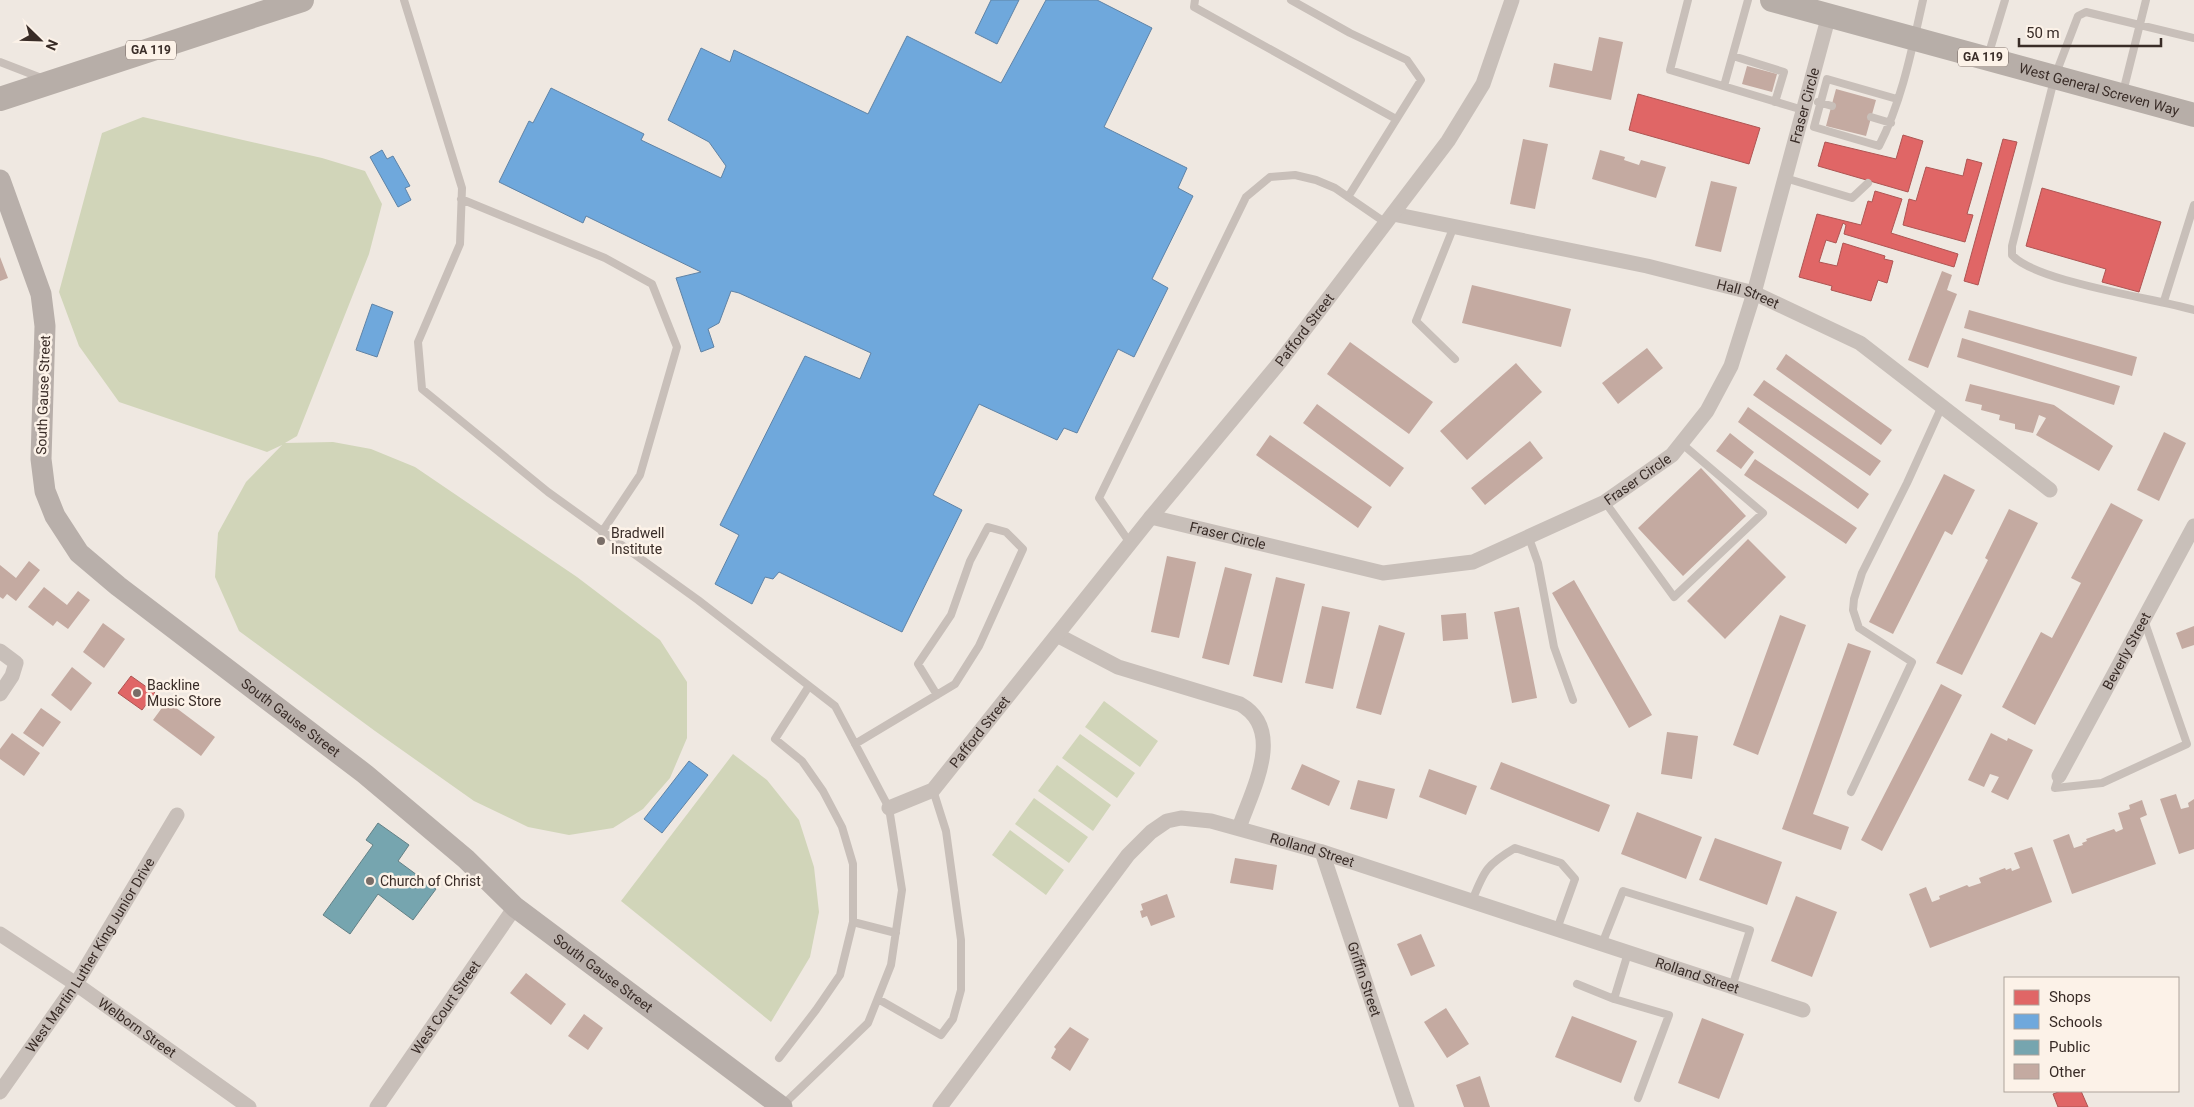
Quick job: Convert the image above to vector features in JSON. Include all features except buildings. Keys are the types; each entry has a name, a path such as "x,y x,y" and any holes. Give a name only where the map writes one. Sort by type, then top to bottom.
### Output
{"main road":[{"name":"West General Screven Way","path":"1772,0 1828,11 1914,38 2194,115"},
{"name":"GA 119","path":"0,99 297,1"}],"street":[{"name":"Pafford Street","path":"889,808 933,790 1130,543 1280,362 1448,141 1483,84 1512,0"},
{"name":"Fraser Circle","path":"1151,518 1383,573 1474,562 1605,502 1672,455 1707,411 1731,366 1754,293 1785,178 1810,104 1828,11"},
{"name":"South Gause Street","path":"0,180 41,294 44,310 46,326 41,459 46,491 55,516 79,553 111,580 366,774 466,859 515,907 782,1107"},
{"name":"Hall Street","path":"1390,219 1454,226 1647,266 1754,293 1860,343 2050,490"},
{"name":"Beverly Street","path":"2058,776 2194,526"},
{"path":"1057,635 1118,667 1240,704 1251,710 1262,728 1264,742 1260,765 1239,828"},
{"path":"0,651 16,663 12,676 0,694"},
{"name":"West Martin Luther King Junior Drive","path":"0,1092 76,984 177,815"},
{"name":"Rolland Street","path":"940,1107 1128,855 1152,832 1167,821 1181,818 1203,819 1322,852 1803,1010"},
{"name":"Griffin Street","path":"1322,852 1407,1107"},
{"name":"West Court Street","path":"377,1107 515,907"},
{"name":"Welborn Street","path":"0,934 76,984 248,1107"}],"lane":[{"path":"404,0 462,188 460,244 418,342 422,389 548,492 698,600 834,706 889,808 902,890 891,965 868,1023 782,1107"},
{"path":"1195,0 1194,7 1396,119"},
{"path":"1291,0 1350,33 1407,60 1421,80 1348,197"},
{"path":"1688,0 1670,70 1776,102 1832,106"},
{"path":"1724,86 1748,0"},
{"path":"1897,99 1827,80 1810,104 1814,128 1878,149 1891,123 1923,0"},
{"path":"1988,58 2004,0"},
{"path":"2122,94 2146,0"},
{"path":"2194,38 2086,12 2078,16 2055,76 2012,246 2012,256 2019,263 2045,273 2087,286 2164,301 2194,310"},
{"path":"1733,56 1784,72 1776,102"},
{"path":"0,62 53,82"},
{"path":"1870,117 1891,123"},
{"path":"1130,543 1099,498 1246,198 1270,177 1295,175 1316,180 1335,188 1390,219"},
{"path":"1785,178 1852,198 1868,183"},
{"path":"461,199 605,258 652,284 676,347 640,474 602,532"},
{"path":"2164,301 2194,206"},
{"path":"1454,226 1416,321 1456,359"},
{"path":"1851,792 1912,662 1860,628 1853,610 1854,599 1862,573 1908,484 1942,406"},
{"path":"1605,502 1674,597 1763,513 1681,444"},
{"path":"855,744 937,695 955,684 979,646 1023,549 1006,532 988,527 970,561 951,615 918,664 937,695"},
{"path":"1530,538 1538,563 1554,647 1573,700"},
{"path":"2058,776 2055,788 2102,783 2187,744 2144,620"},
{"path":"779,1058 840,975 853,922 853,864 842,827 823,791 802,761 775,739 809,686"},
{"path":"878,999 941,1035 954,1019 961,990 961,940 946,831 933,790"},
{"path":"1472,901 1484,872 1499,857 1515,848 1561,863 1575,879 1557,929"},
{"path":"1602,944 1623,891 1750,930 1732,987"},
{"path":"853,922 896,933"},
{"path":"1614,999 1628,953"},
{"path":"1577,984 1614,999 1669,1015 1638,1098"}],"green space":[{"path":"143,117 322,158 365,171 382,204 369,254 297,436 285,443 333,442 371,449 415,467 577,577 660,640 687,682 687,738 670,778 643,809 613,828 569,835 528,827 474,801 239,631 215,577 218,533 246,482 282,445 267,452 119,402 79,346 59,292 102,133"},
{"path":"1104,701 1158,741 1140,767 1085,727"},
{"path":"1080,734 1135,773 1117,798 1062,758"},
{"path":"733,754 767,780 799,820 814,867 819,912 810,957 771,1022 621,901"},
{"path":"1057,765 1111,805 1093,831 1038,791"},
{"path":"1034,798 1088,837 1069,863 1015,824"},
{"path":"1010,830 1064,870 1046,895 992,855"}],"place":[{"name":"Bradwell Institute","path":"601,541"},
{"name":"Backline Music Store","path":"137,693"},
{"name":"Church of Christ","path":"370,881"}]}
